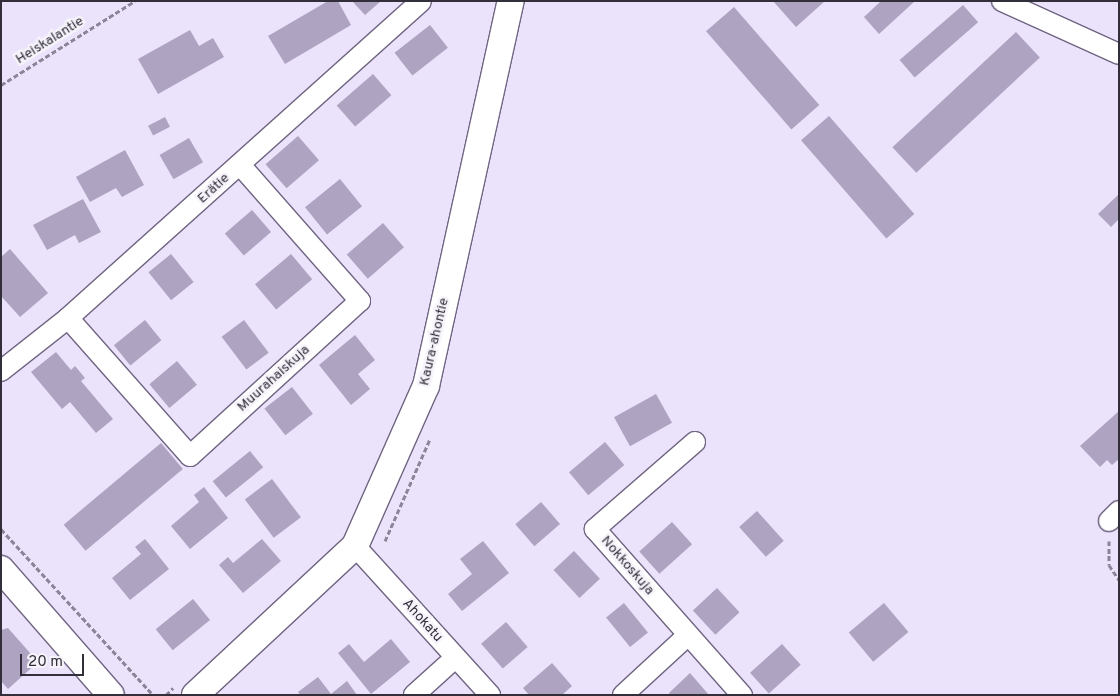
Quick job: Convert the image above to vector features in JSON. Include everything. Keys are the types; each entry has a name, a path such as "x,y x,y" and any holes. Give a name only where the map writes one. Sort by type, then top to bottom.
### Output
{"street":[{"name":"Erätie","path":"1,371 68,318 422,1"},
{"name":"Kaura-ahontie","path":"188,688 355,546 426,386 511,1"},
{"path":"1002,1 1119,54"},
{"name":"Muurahaiskuja","path":"68,318 190,456 360,301 240,165"},
{"name":"Nokkoskuja","path":"695,442 594,529 742,695"},
{"name":"Ahokatu","path":"355,546 490,695"},
{"path":"1,569 111,695"},
{"path":"623,695 688,635"},
{"path":"414,695 455,658"}],"path":[{"name":"Heiskalantie","path":"1,85 135,1"},
{"path":"1114,516 1109,565 1119,580"},
{"path":"1,529 152,695"},
{"path":"166,695 188,688"}],"building":[{"path":"328,1 338,1 351,25 285,64 268,36"},
{"path":"352,1 381,1 365,15"},
{"path":"773,1 825,1 796,27"},
{"path":"881,1 915,1 879,34 864,17"},
{"path":"963,5 978,22 915,77 900,60"},
{"path":"734,7 819,105 791,129 706,31"},
{"path":"430,25 448,48 412,76 395,53"},
{"path":"190,30 199,46 213,38 224,57 158,94 138,59"},
{"path":"1016,32 1040,58 916,173 892,147"},
{"path":"373,74 391,95 355,127 337,105"},
{"path":"829,116 914,214 886,238 801,140"},
{"path":"165,117 170,127 153,135 148,126"},
{"path":"298,136 319,160 287,188 266,164"},
{"path":"189,138 203,162 174,179 160,155"},
{"path":"125,150 144,185 122,197 116,188 90,202 76,177"},
{"path":"340,179 362,206 327,235 305,207"},
{"path":"1119,194 1119,219 1111,227 1098,214"},
{"path":"83,199 101,232 79,243 75,235 47,250 33,225"},
{"path":"252,210 271,232 244,256 225,234"},
{"path":"383,223 404,247 368,279 347,254"},
{"path":"10,249 48,293 20,317 1,296 1,257"},
{"path":"171,254 194,282 171,300 148,272"},
{"path":"291,254 312,279 276,309 255,284"},
{"path":"145,320 161,340 130,365 114,345"},
{"path":"244,320 269,353 246,370 222,337"},
{"path":"355,335 375,360 358,374 370,389 351,405 319,365"},
{"path":"56,352 71,370 75,366 85,378 81,381 113,419 96,433 70,402 62,409 31,372"},
{"path":"177,361 197,385 169,408 149,384"},
{"path":"292,387 313,414 285,435 264,409"},
{"path":"656,394 672,423 630,446 614,417"},
{"path":"1119,411 1119,459 1112,465 1107,460 1100,467 1080,446"},
{"path":"605,442 624,465 588,495 569,472"},
{"path":"161,443 183,469 86,551 64,525"},
{"path":"250,451 263,467 226,498 213,481"},
{"path":"272,479 301,517 274,538 245,499"},
{"path":"204,487 228,518 190,549 171,526 199,502 194,495"},
{"path":"541,502 560,524 534,546 515,524"},
{"path":"757,511 784,541 766,557 739,527"},
{"path":"672,522 692,544 659,574 639,551"},
{"path":"145,539 169,569 130,600 112,578 141,554 135,547"},
{"path":"262,539 281,561 243,593 219,565 228,557 233,563"},
{"path":"483,541 509,573 462,611 448,594 472,574 460,559"},
{"path":"574,551 600,579 579,598 554,570"},
{"path":"717,588 740,612 715,635 693,611"},
{"path":"193,599 210,620 173,650 156,629"},
{"path":"624,603 648,633 630,647 606,617"},
{"path":"884,603 908,632 873,662 849,633"},
{"path":"506,622 528,647 503,669 481,644"},
{"path":"8,628 38,662 8,689 1,681 1,630"},
{"path":"391,639 410,662 371,694 338,653 349,644 364,662"},
{"path":"782,644 801,665 769,694 750,673"},
{"path":"552,663 572,686 562,695 529,695 523,688"},
{"path":"690,673 709,695 670,695 669,693"},
{"path":"318,677 331,694 347,681 357,695 300,695 298,692"}]}
